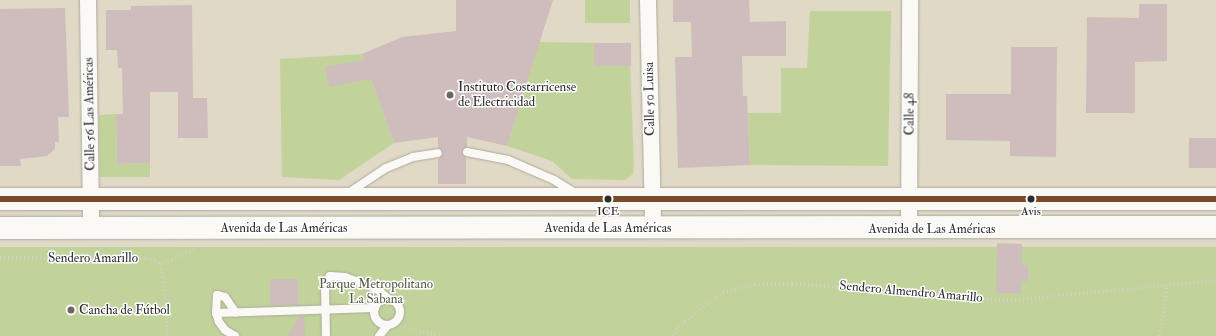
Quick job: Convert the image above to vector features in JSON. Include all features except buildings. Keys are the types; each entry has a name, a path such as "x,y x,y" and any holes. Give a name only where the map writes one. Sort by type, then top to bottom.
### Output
{"main road":[{"path":"0,199 652,197 1216,199"},
{"name":"Avenida de Las Américas","path":"0,228 909,229 1216,227"}],"street":[{"name":"Calle 56 Las Américas","path":"88,0 92,199 91,228"},
{"name":"Calle 50 Luisa","path":"648,0 653,228"},
{"name":"Calle 48","path":"909,229 910,0"}],"lane":[{"path":"466,152 508,160 554,180 583,198"},
{"path":"341,198 386,168 413,157 438,153"},
{"path":"326,336 325,284 328,278 333,275 375,288 396,303 400,311 398,319 390,324 379,336"},
{"path":"236,313 221,294 216,299 216,313 226,330 236,336"},
{"path":"216,313 375,308 380,302 389,299"},
{"path":"375,308 377,319 390,324"}],"path":[{"path":"168,336 164,278 160,264 200,246"},
{"name":"Sendero Amarillo","path":"0,257 146,258 160,264"},
{"name":"Sendero Almendro Amarillo","path":"672,336 678,326 723,292 755,284 792,283 1008,300 1167,286 1216,280"},
{"path":"1159,336 1167,286"},
{"path":"390,324 444,336"}],"green space":[{"path":"585,0 630,0 630,23 585,23"},
{"path":"810,11 891,11 888,166 750,165 748,113 781,113 781,68 807,68"},
{"path":"539,42 594,43 594,66 630,66 634,166 633,174 625,180 572,179 552,161 507,146"},
{"path":"362,54 394,143 339,180 282,177 280,59"},
{"path":"116,114 117,164 150,163 150,177 100,177 99,115"},
{"name":"Parque Metropolitano La Sabana","path":"0,247 1216,247 1216,336 0,336"}],"transit line":[{"path":"0,199 1216,199"}],"place":[{"name":"Instituto Costarricense de Electricidad","path":"450,95"},
{"name":"ICE","path":"608,199"},
{"name":"Avis","path":"1031,199"},
{"name":"Cancha de Fútbol","path":"71,310"}]}
